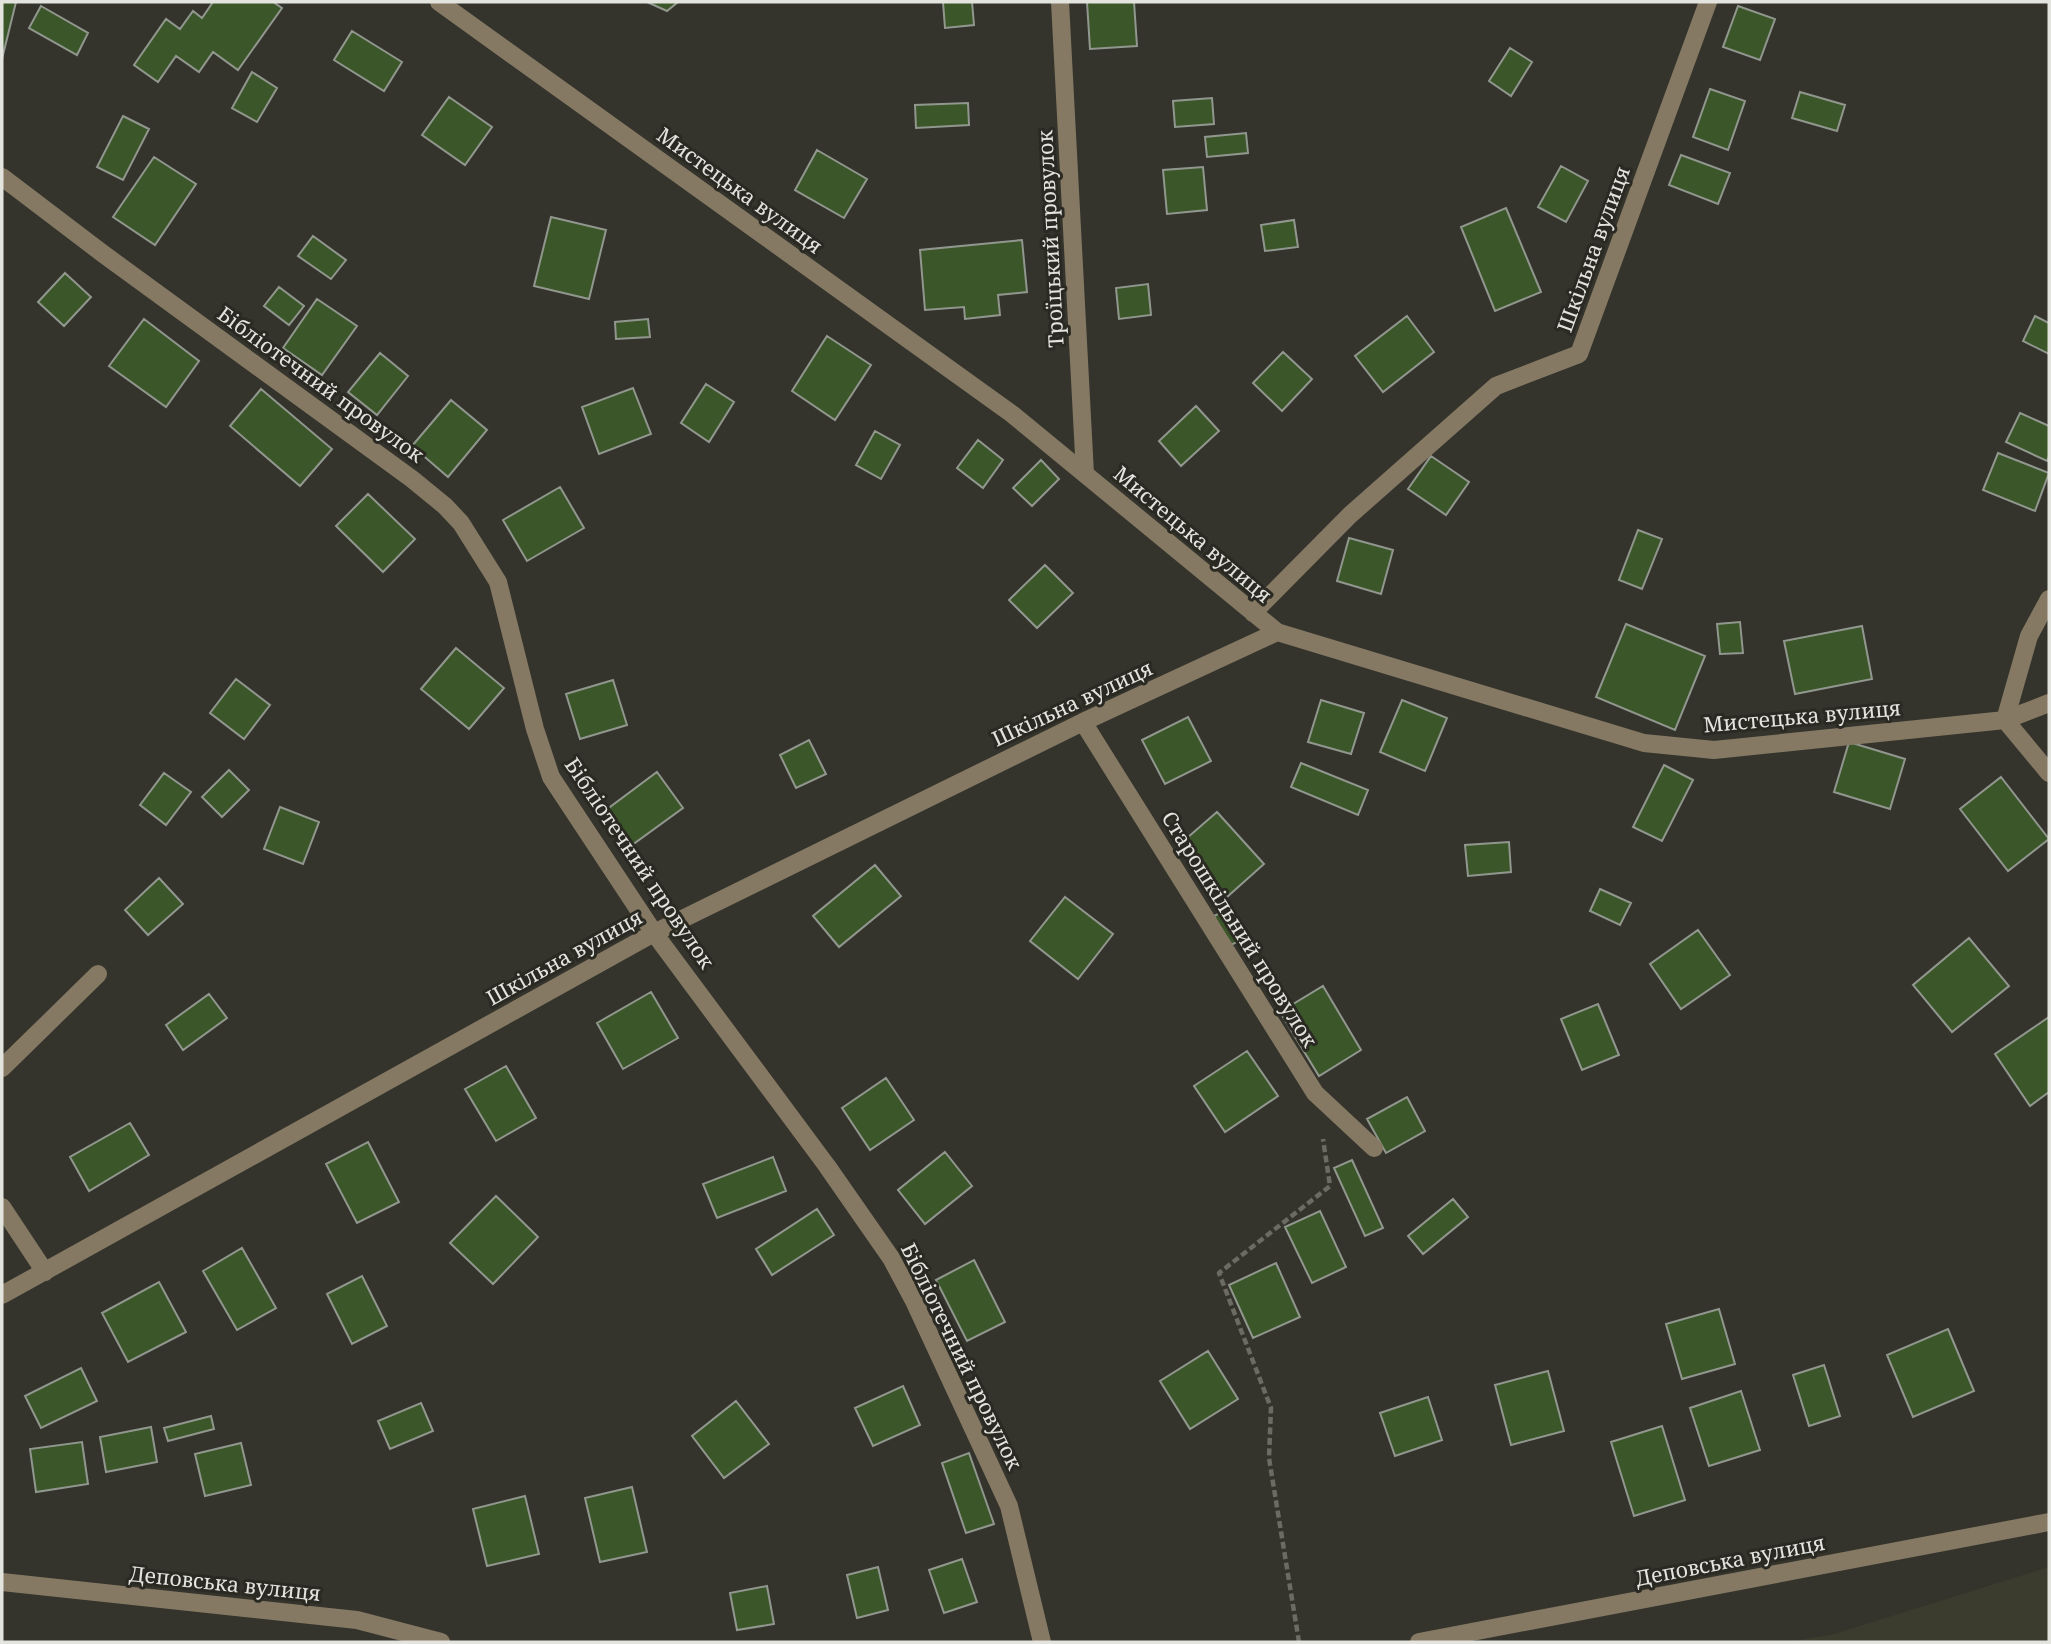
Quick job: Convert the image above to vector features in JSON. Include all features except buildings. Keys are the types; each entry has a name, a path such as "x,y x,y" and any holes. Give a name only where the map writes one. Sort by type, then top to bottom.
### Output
{"street":[{"name":"Мистецька вулиця","path":"439,2 1012,414 1277,632 1644,743 1714,750 2005,720 2049,703"},
{"name":"Троїцький провулок","path":"1060,2 1085,474"},
{"name":"Шкільна вулиця","path":"1253,613 1350,515 1496,386 1579,354 1708,2"},
{"name":"Бібліотечний провулок","path":"2,177 412,479 461,523 498,582 535,729 551,777 654,933 827,1166 891,1258 914,1301 1009,1506 1042,1642"},
{"path":"2049,599 2029,636 2005,720 2049,773"},
{"name":"Шкільна вулиця","path":"2,1296 654,933 1083,722 1277,632"},
{"name":"Старошкільний провулок","path":"1083,722 1315,1093 1374,1148"},
{"path":"2,1068 98,974"},
{"path":"2,1207 44,1272"},
{"name":"Деповська вулиця","path":"1419,1642 2049,1522"},
{"name":"Деповська вулиця","path":"2,1582 356,1620 441,1642"}],"path":[{"path":"1299,1642 1269,1458 1271,1408 1219,1273 1330,1186 1315,1093"}],"shaded area":[{"path":"2049,1567 2049,1642 1789,1642 1834,1634"}]}
